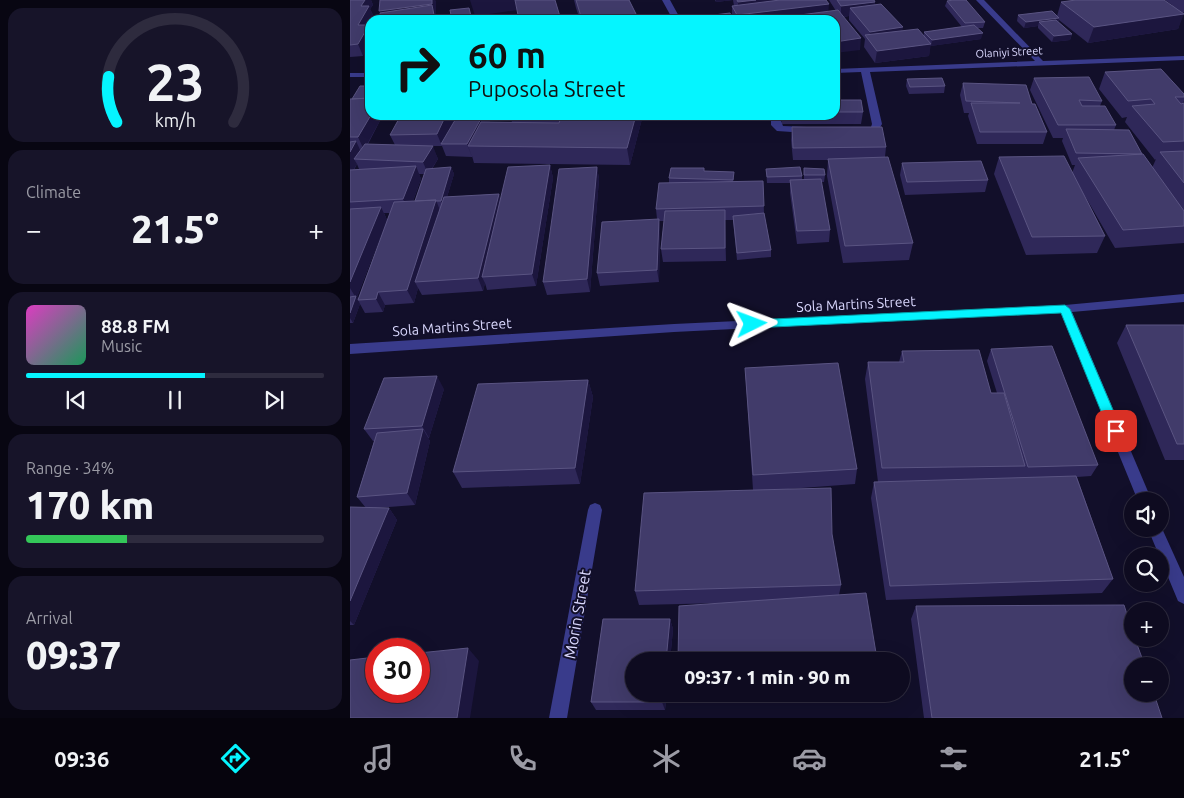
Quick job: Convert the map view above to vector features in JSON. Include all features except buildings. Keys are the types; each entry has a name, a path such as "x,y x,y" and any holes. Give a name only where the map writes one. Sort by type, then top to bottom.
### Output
{"street":[{"path":"666,0 674,15"},
{"path":"980,0 1040,62"},
{"name":"Olaniyi Street","path":"840,71 1184,58"},
{"path":"850,131 868,131 875,129 877,124 865,70"},
{"path":"350,75 365,75"},
{"path":"776,120 776,125 780,129 814,130"},
{"name":"Sola Martins Street","path":"350,349 664,329 1065,309 1184,298"},
{"path":"1065,309 1141,492"},
{"name":"Morin Street","path":"558,718 595,510"},
{"path":"1159,537 1184,596"}],"route":[{"path":"752,324 1065,309 1116,431"}]}
